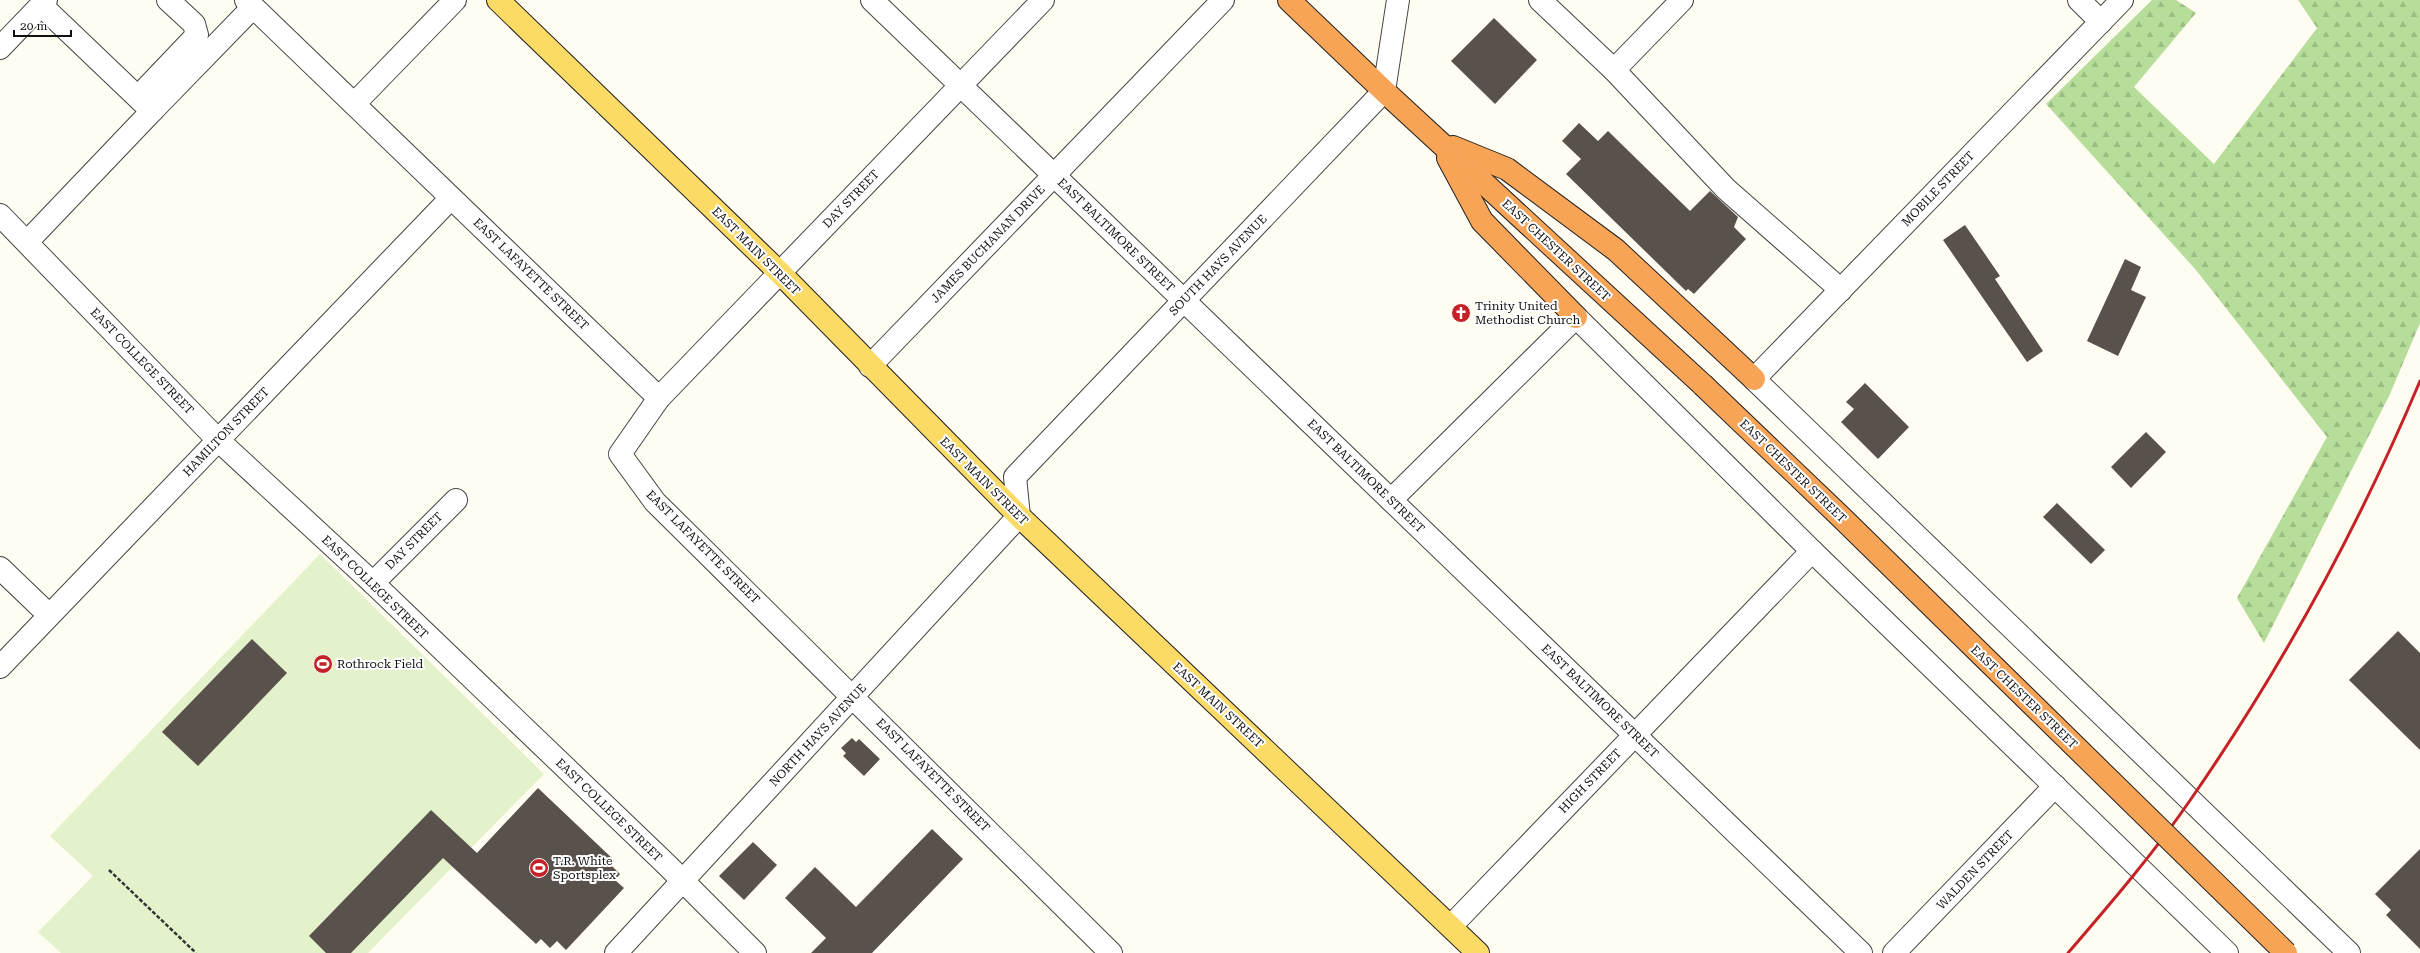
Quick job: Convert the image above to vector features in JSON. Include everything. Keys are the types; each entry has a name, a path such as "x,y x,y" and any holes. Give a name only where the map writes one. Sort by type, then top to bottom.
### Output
{"highway":[{"name":"EAST CHESTER STREET","path":"1289,0 1384,90 1703,385 1842,518 2286,953"},
{"path":"1440,142 1482,222 1576,317"},
{"path":"1440,142 1507,169 1616,250 1754,379"}],"main road":[{"name":"EAST MAIN STREET","path":"498,0 780,273 1019,516 1478,953"}],"street":[{"path":"27,242 145,104 196,36 194,24 168,0"},
{"path":"354,104 455,0"},
{"name":"EAST BALTIMORE STREET","path":"872,0 1861,953"},
{"name":"DAY STREET","path":"659,398 1043,0"},
{"name":"JAMES BUCHANAN DRIVE","path":"870,366 1223,0"},
{"path":"1384,90 1398,0"},
{"path":"1540,0 1614,70 1726,189 1840,290"},
{"path":"1614,70 1682,0"},
{"path":"2079,0 2101,22"},
{"name":"MOBILE STREET","path":"1754,379 2122,0"},
{"path":"0,48 44,2 145,104"},
{"path":"145,104 250,3"},
{"name":"EAST LAFAYETTE STREET","path":"250,3 659,398 620,454 655,502 854,696 1102,950"},
{"name":"SOUTH HAYS AVENUE","path":"1019,516 1015,477 1384,90"},
{"name":"HAMILTON STREET","path":"0,667 451,198"},
{"name":"EAST COLLEGE STREET","path":"0,215 218,440 373,583 755,953"},
{"path":"1391,500 1576,317 1812,551 2227,953"},
{"path":"1754,379 2349,953"},
{"name":"DAY STREET","path":"373,583 456,500"},
{"name":"NORTH HAYS AVENUE","path":"616,953 1019,516"},
{"name":"HIGH STREET","path":"1451,926 1812,551"},
{"path":"0,568 49,616"},
{"name":"WALDEN STREET","path":"1894,953 2055,786"}],"path":[{"path":"109,870 196,953"}],"green space":[{"path":"2152,0 2176,0 2196,13 2134,87 2214,164 2317,28 2298,0 2420,0 2420,323 2390,394 2264,643 2237,598 2327,437 2196,270 2046,104"},
{"name":"Rothrock Field","path":"320,554 544,774 368,953 61,953 38,932 93,876 50,836"}],"building":[{"path":"1494,18 1537,60 1495,104 1451,61"},
{"path":"1579,123 1598,141 1608,131 1690,211 1710,191 1738,217 1734,227 1746,239 1694,294 1688,289 1686,291 1566,174 1581,159 1562,141"},
{"path":"1965,225 2000,276 1995,279 2043,351 2027,362 1943,240"},
{"path":"2125,259 2141,267 2131,290 2146,297 2118,356 2087,341"},
{"path":"1865,383 1909,427 1878,459 1841,422 1854,409 1846,402"},
{"path":"2146,432 2166,452 2131,488 2111,467"},
{"path":"2057,503 2105,550 2091,564 2043,517"},
{"path":"2398,631 2420,653 2420,750 2349,680"},
{"path":"252,639 287,673 198,766 162,732"},
{"path":"852,738 856,742 859,739 880,759 864,776 843,756 846,753 841,748"},
{"name":"T.R. White Sportsplex","path":"538,788 614,860 610,864 620,874 615,880 624,888 566,950 557,941 550,948 541,939 536,944 443,858 351,953 326,953 309,936 431,810 477,853"},
{"path":"932,829 963,859 872,953 811,953 826,938 785,898 815,867 856,907"},
{"path":"753,842 777,865 744,900 719,876"},
{"path":"2420,849 2420,949 2386,915 2391,910 2375,894"}],"railway":[{"path":"2068,953 2116,897 2162,839 2224,750 2256,699 2287,648 2344,543 2371,489 2420,381"}],"place":[{"name":"Trinity United Methodist Church","path":"1461,313"},
{"name":"Rothrock Field","path":"323,664"},
{"name":"T.R. White Sportsplex","path":"539,868"}]}
